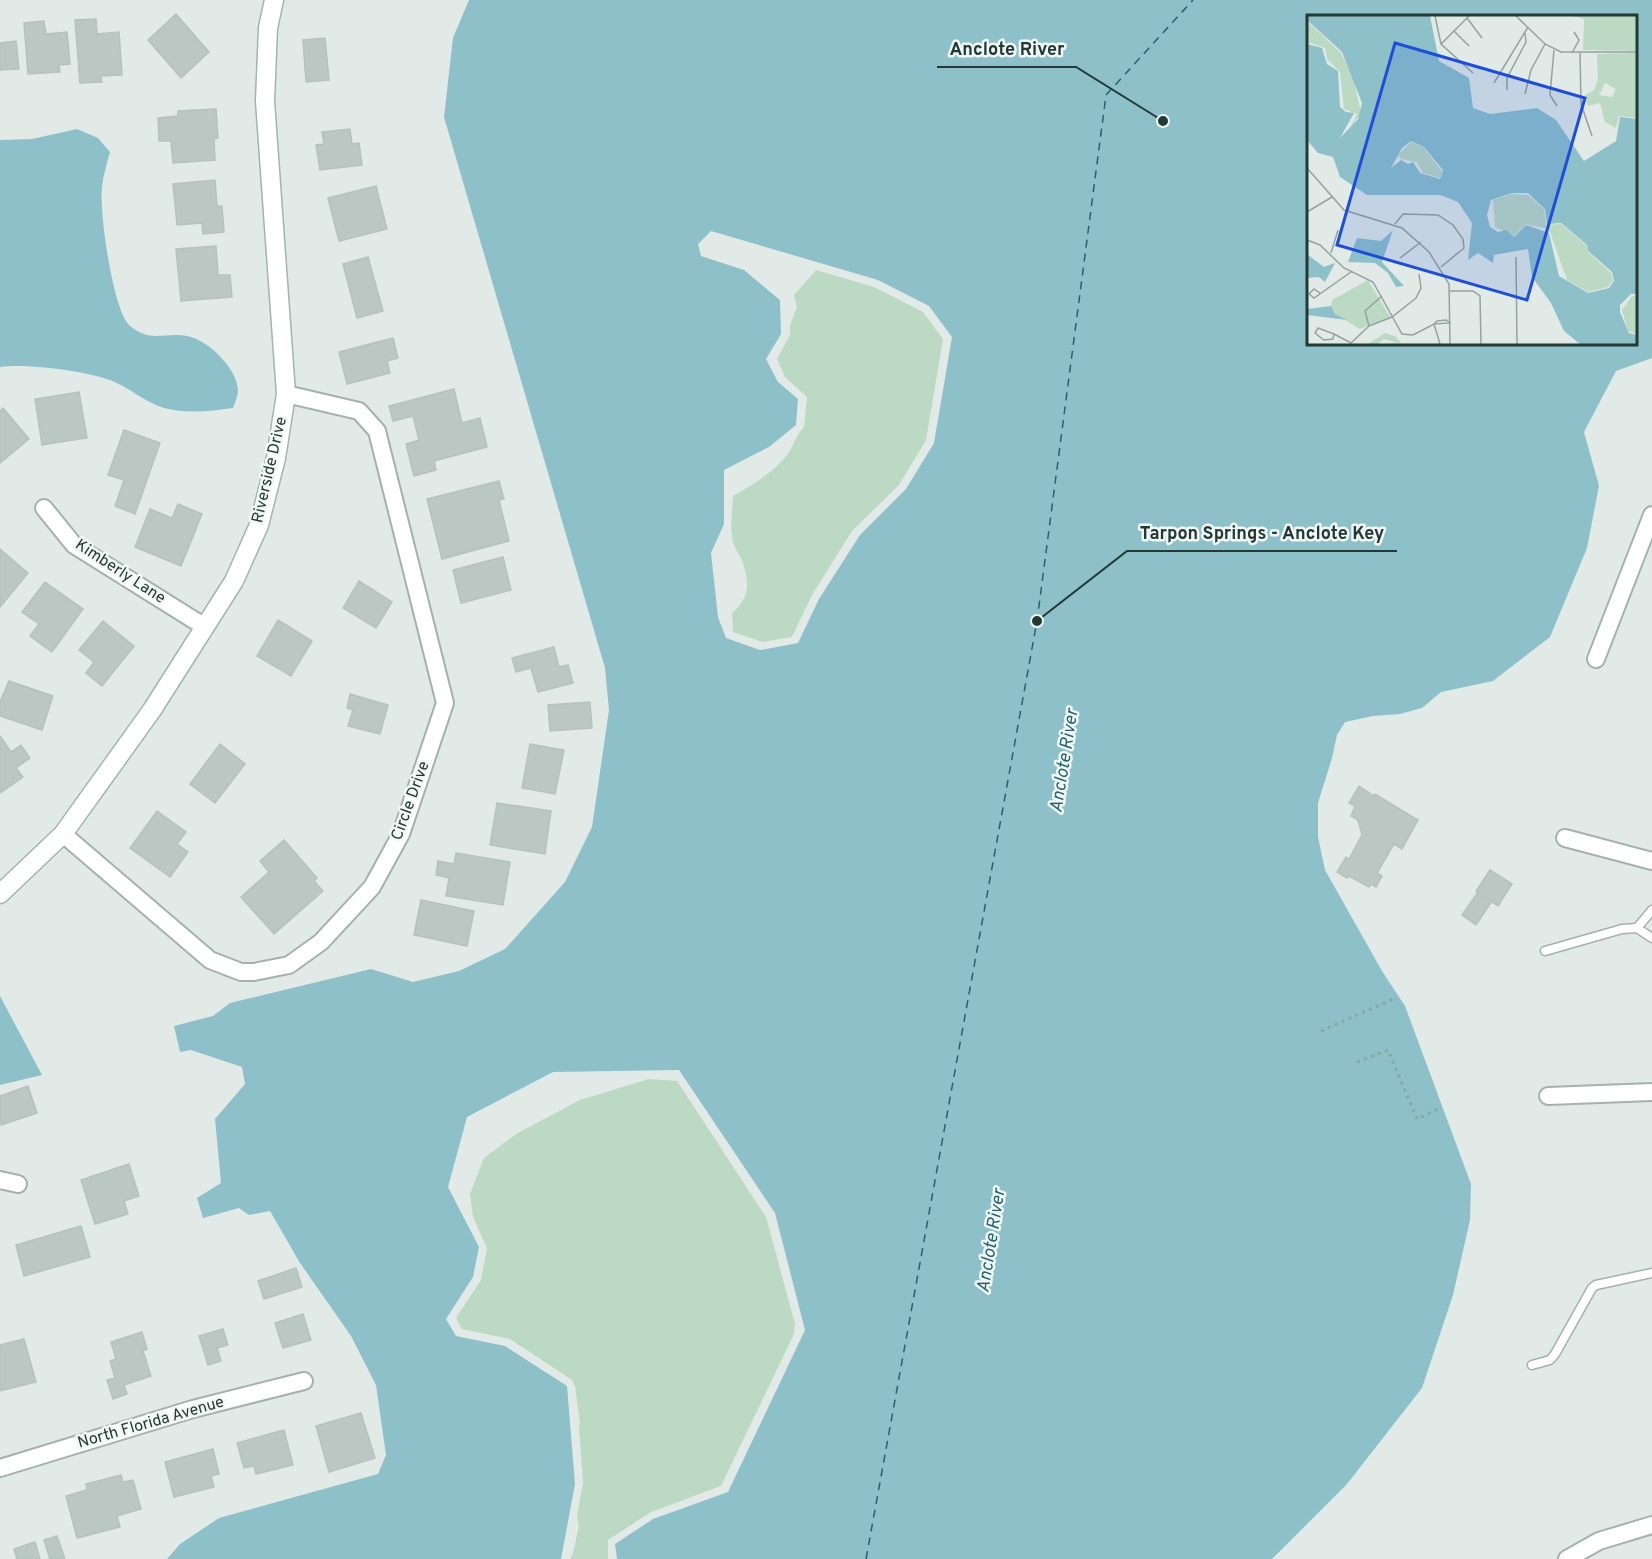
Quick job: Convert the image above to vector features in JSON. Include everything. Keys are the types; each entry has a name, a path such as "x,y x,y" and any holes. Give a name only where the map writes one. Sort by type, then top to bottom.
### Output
{"street":[{"name":"Riverside Drive","path":"0,894 63,834 152,710 234,581 259,525 276,458 286,394 265,101 268,28 274,0"},
{"name":"Circle Drive","path":"63,834 210,960 241,972 254,972 290,965 321,942 372,887 401,834 445,703 377,431 359,411 286,394"},
{"name":"Kimberly Lane","path":"44,508 74,545 206,627"},
{"path":"1596,659 1652,515"},
{"path":"1565,838 1652,861"},
{"path":"1548,1096 1652,1092"},
{"path":"0,1180 18,1185"},
{"name":"North Florida Avenue","path":"0,1468 193,1409 304,1381"},
{"path":"1567,1559 1599,1541 1652,1525"}],"lane":[{"path":"1637,928 1652,910"},
{"path":"1545,951 1622,928 1637,928 1652,938"},
{"path":"1532,1365 1550,1360 1555,1354 1592,1288 1596,1285 1652,1273"}],"path":[{"path":"1321,1031 1393,999"},
{"path":"1357,1062 1388,1050 1417,1119 1440,1108"}],"green space":[{"path":"816,270 874,287 923,312 943,339 926,440 899,485 852,531 812,595 792,637 762,642 733,632 732,613 745,597 747,578 732,537 733,496 755,483 775,467 787,455 804,427 807,397 785,377 777,359 790,335 790,325 797,307 794,295"},
{"path":"649,1079 677,1081 766,1217 795,1324 794,1334 721,1486 651,1512 608,1540 608,1559 570,1559 579,1526 577,1516 583,1483 580,1424 575,1386 572,1380 510,1339 462,1329 456,1318 481,1280 487,1248 473,1217 470,1194 484,1158 516,1134 580,1100"}],"water":[{"path":"469,0 1652,0 1652,358 1616,371 1584,432 1599,486 1587,548 1550,637 1493,681 1441,692 1422,708 1400,714 1373,716 1345,722 1337,735 1318,803 1318,837 1325,870 1382,971 1405,1006 1471,1184 1470,1220 1453,1295 1422,1388 1347,1484 1272,1559 617,1559 615,1544 653,1519 728,1492 805,1330 775,1213 679,1070 553,1072 467,1117 448,1187 479,1247 473,1277 446,1319 456,1336 505,1346 567,1386 575,1484 561,1559 167,1559 180,1544 219,1518 378,1474 386,1455 376,1385 351,1336 300,1263 270,1211 249,1215 239,1208 203,1218 197,1198 221,1183 215,1119 245,1084 242,1067 191,1050 180,1052 174,1026 213,1016 230,1003 371,969 413,982 459,971 505,949 565,882 592,827 609,710 605,668 444,117 453,38","holes":["711,231 878,280 929,306 952,337 934,443 906,489 860,535 819,599 798,643 760,650 726,638 718,617 711,553 724,524 724,470 769,447 796,425 798,399 778,382 766,359 781,334 780,300 744,270 701,256 698,244"]},
{"path":"77,129 98,138 110,152 102,188 103,217 108,260 124,317 130,326 145,334 187,336 212,349 233,373 238,392 233,408 198,411 172,410 157,405 117,383 99,377 40,367 0,367 0,140 32,139"},
{"path":"0,996 42,1075 0,1085"}],"building":[{"path":"176,14 209,52 181,78 148,40"},
{"path":"96,19 97,34 119,32 122,75 101,76 102,82 80,83 75,20"},
{"path":"44,21 46,34 67,32 70,64 59,65 60,72 28,74 24,23"},
{"path":"325,38 329,80 306,82 303,40"},
{"path":"16,41 19,69 0,70 0,43"},
{"path":"216,109 218,138 214,139 215,160 173,163 171,141 159,141 158,118 178,116 178,111"},
{"path":"350,129 352,144 359,143 362,165 320,170 316,145 324,144 322,132"},
{"path":"215,180 217,206 222,206 224,232 203,234 202,223 177,225 173,184"},
{"path":"376,186 387,229 339,241 328,198"},
{"path":"216,246 218,275 230,275 232,297 181,301 176,249"},
{"path":"368,257 383,311 357,318 343,264"},
{"path":"393,338 398,358 387,361 390,373 347,384 339,352"},
{"path":"454,389 462,423 480,418 487,447 434,461 436,470 414,476 406,444 419,440 413,416 393,421 389,406"},
{"path":"79,392 87,438 42,445 35,399"},
{"path":"3,408 29,439 0,463 0,411"},
{"path":"124,430 160,443 135,514 115,506 124,480 108,475"},
{"path":"499,481 504,499 499,500 509,541 442,559 427,499"},
{"path":"178,504 202,514 181,566 135,547 150,509 172,518"},
{"path":"0,549 28,573 0,607"},
{"path":"503,557 511,590 461,603 453,570"},
{"path":"359,581 392,602 376,628 343,608"},
{"path":"45,582 83,609 52,652 30,636 39,624 22,612"},
{"path":"278,620 312,641 291,676 257,656"},
{"path":"103,621 134,646 102,686 86,673 94,662 79,650"},
{"path":"554,647 559,667 568,665 573,683 538,692 531,668 516,672 512,658"},
{"path":"9,681 53,696 42,730 0,716 0,702"},
{"path":"350,694 388,705 380,734 348,726 353,710 347,708"},
{"path":"590,702 592,728 550,731 548,705"},
{"path":"0,736 11,752 21,745 30,758 16,768 23,777 0,793"},
{"path":"220,744 245,764 215,803 190,784"},
{"path":"530,744 564,750 555,794 522,788"},
{"path":"1359,786 1418,820 1402,849 1394,844 1377,873 1382,876 1376,887 1371,884 1369,887 1337,872 1346,857 1349,859 1362,835 1358,820 1351,816 1355,806 1349,803"},
{"path":"497,803 551,811 545,854 490,845"},
{"path":"157,811 186,832 177,844 188,852 170,877 130,848"},
{"path":"284,840 317,878 314,881 323,891 274,934 241,897 269,872 260,861"},
{"path":"456,853 510,862 503,905 446,896 449,878 436,875 438,861 454,864"},
{"path":"1490,870 1512,884 1498,906 1476,891"},
{"path":"1478,892 1492,901 1476,925 1462,915"},
{"path":"421,900 474,911 467,946 414,935"},
{"path":"28,1086 37,1113 1,1125 0,1096"},
{"path":"129,1164 139,1196 124,1201 128,1214 95,1224 81,1180"},
{"path":"81,1226 90,1257 24,1276 16,1245"},
{"path":"296,1268 302,1287 264,1299 258,1281"},
{"path":"303,1314 311,1340 283,1348 275,1323"},
{"path":"223,1329 228,1345 217,1348 221,1361 208,1365 199,1336"},
{"path":"142,1332 147,1349 143,1351 151,1376 124,1385 127,1394 113,1399 107,1380 115,1378 110,1361 116,1359 111,1342"},
{"path":"24,1339 36,1382 0,1391 0,1345"},
{"path":"361,1413 375,1458 329,1472 316,1426"},
{"path":"284,1430 293,1465 256,1474 254,1466 244,1468 237,1443"},
{"path":"213,1449 219,1474 211,1476 214,1487 174,1497 165,1462"},
{"path":"121,1475 123,1482 133,1480 141,1509 117,1516 120,1527 77,1538 66,1496 87,1490 86,1484"},
{"path":"57,1536 65,1559 50,1559 44,1540"},
{"path":"35,1542 40,1559 17,1559 14,1549"}],"ferry route":[{"path":"866,1559 1037,621 1106,95 1193,0"}],"place":[{"name":"Anclote River","path":"1163,121"},
{"name":"Tarpon Springs - Anclote Key","path":"1037,621"}]}
